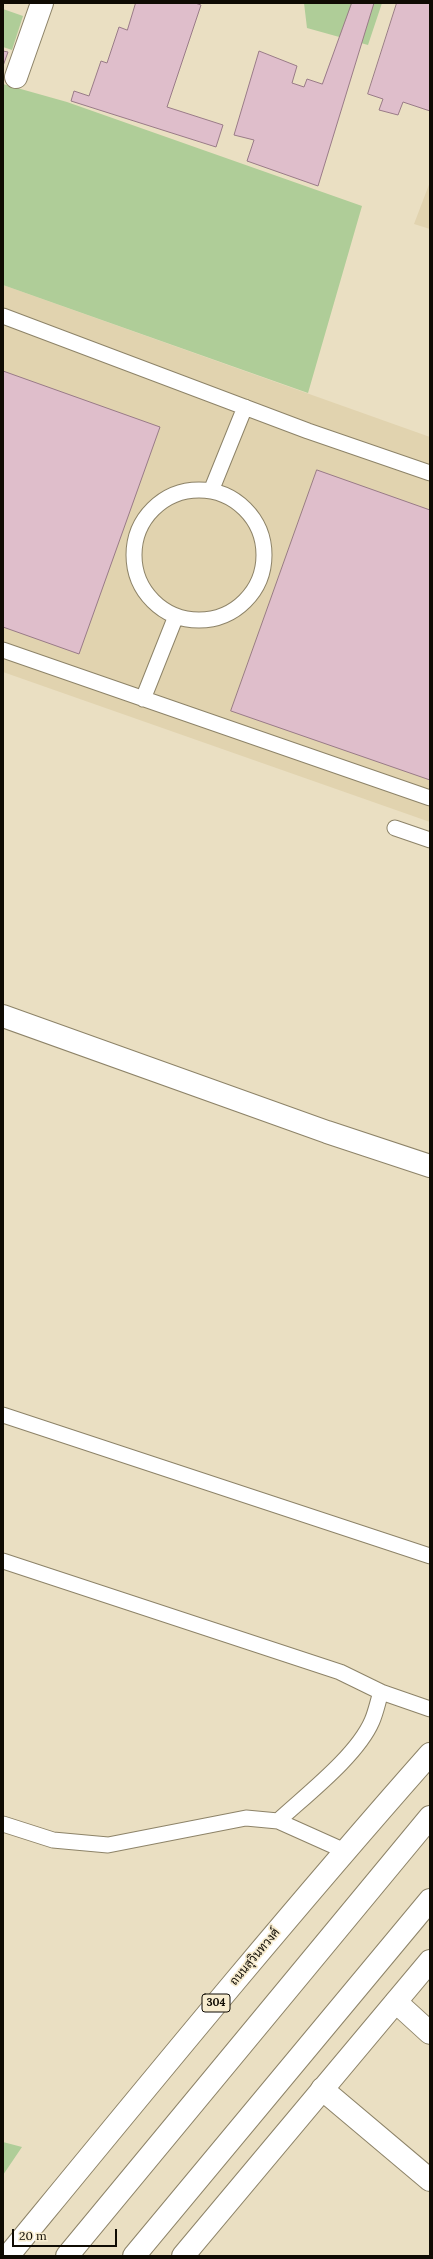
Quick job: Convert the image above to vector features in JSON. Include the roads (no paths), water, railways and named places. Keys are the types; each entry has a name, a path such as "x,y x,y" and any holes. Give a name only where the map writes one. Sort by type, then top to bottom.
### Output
{"main road":[{"path":"16,77 42,3"},
{"path":"3,1016 327,1132 430,1166"},
{"name":"ถนนสุวินทวงศ์","path":"8,2256 183,2042 345,1851 430,1754"},
{"path":"67,2256 430,1817"},
{"path":"134,2256 430,1900"},
{"path":"183,2256 430,1961"},
{"path":"396,2002 430,2033"},
{"path":"322,2089 430,2180"}],"lane":[{"path":"3,316 245,407 430,473"},
{"path":"211,492 245,407"},
{"path":"202,490 222,494 241,505 256,522 264,544 263,566 255,588 240,605 220,616 199,620 176,616 158,606 144,592 135,566 134,553 137,532 148,515 163,501 181,492 202,490"},
{"path":"143,699 176,616"},
{"path":"3,650 430,798"},
{"path":"395,828 430,840"},
{"path":"3,1415 430,1556"},
{"path":"3,1561 340,1672 381,1692 430,1710"},
{"path":"278,1821 338,1765 358,1744 372,1722 381,1692"},
{"path":"3,1824 53,1840 108,1845 246,1818 278,1821 345,1851"}]}
